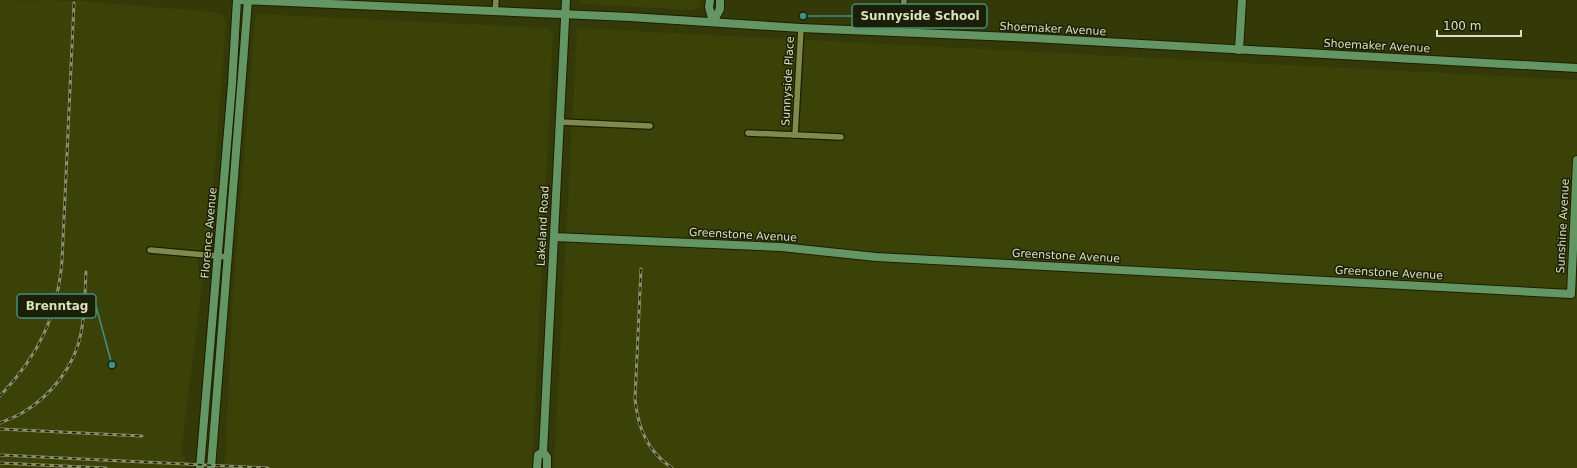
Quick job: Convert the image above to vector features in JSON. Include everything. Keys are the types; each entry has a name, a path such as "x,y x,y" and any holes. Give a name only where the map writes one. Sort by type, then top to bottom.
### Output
{"main road":[{"name":"Florence Avenue","path":"200,468 230,106 237,0"},
{"name":"Shoemaker Avenue","path":"240,0 713,22 903,33 1034,38 1577,68"},
{"name":"Florence Avenue","path":"211,468 248,0"},
{"name":"Lakeland Road","path":"546,468 547,457 543,452 566,0"},
{"path":"710,0 713,22"},
{"path":"713,22 720,9 720,0"},
{"path":"1239,50 1242,0"},
{"path":"230,106 240,106"},
{"name":"Sunshine Avenue","path":"1574,294 1577,160"},
{"name":"Greenstone Avenue","path":"554,237 781,247 876,257 1574,294"},
{"name":"Lakeland Road","path":"537,468 538,455 543,452"}],"street":[{"path":"495,12 496,0"},
{"path":"903,33 904,0"},
{"name":"Sunnyside Place","path":"795,135 800,28"},
{"path":"560,122 650,126"},
{"name":"Sunnyside Place","path":"748,133 841,137"},
{"path":"150,250 228,257"}],"shaded area":[{"path":"0,0 82,1 215,12 223,15 226,24 209,242 202,247 197,264 203,278 183,434 181,455 185,456 184,468 0,468"},
{"path":"578,0 701,0 699,9 692,10 582,4"},
{"path":"261,14 548,28 553,34 532,468 225,468 232,308 255,20 257,16"},
{"path":"577,28 1577,80 1577,468 554,468"}],"railway":[{"path":"0,396 14,381 44,334 56,300 60,281 74,3"},
{"path":"641,269 635,399 636,410 645,438 656,454 672,468"},
{"path":"0,423 22,413 43,398 52,389 67,368 78,345 81,333 86,272"},
{"path":"0,429 142,436"},
{"path":"0,455 268,468"},
{"path":"0,463 106,468"}],"place":[{"name":"Sunnyside School","path":"803,16"},
{"name":"Brenntag","path":"112,365"}]}
